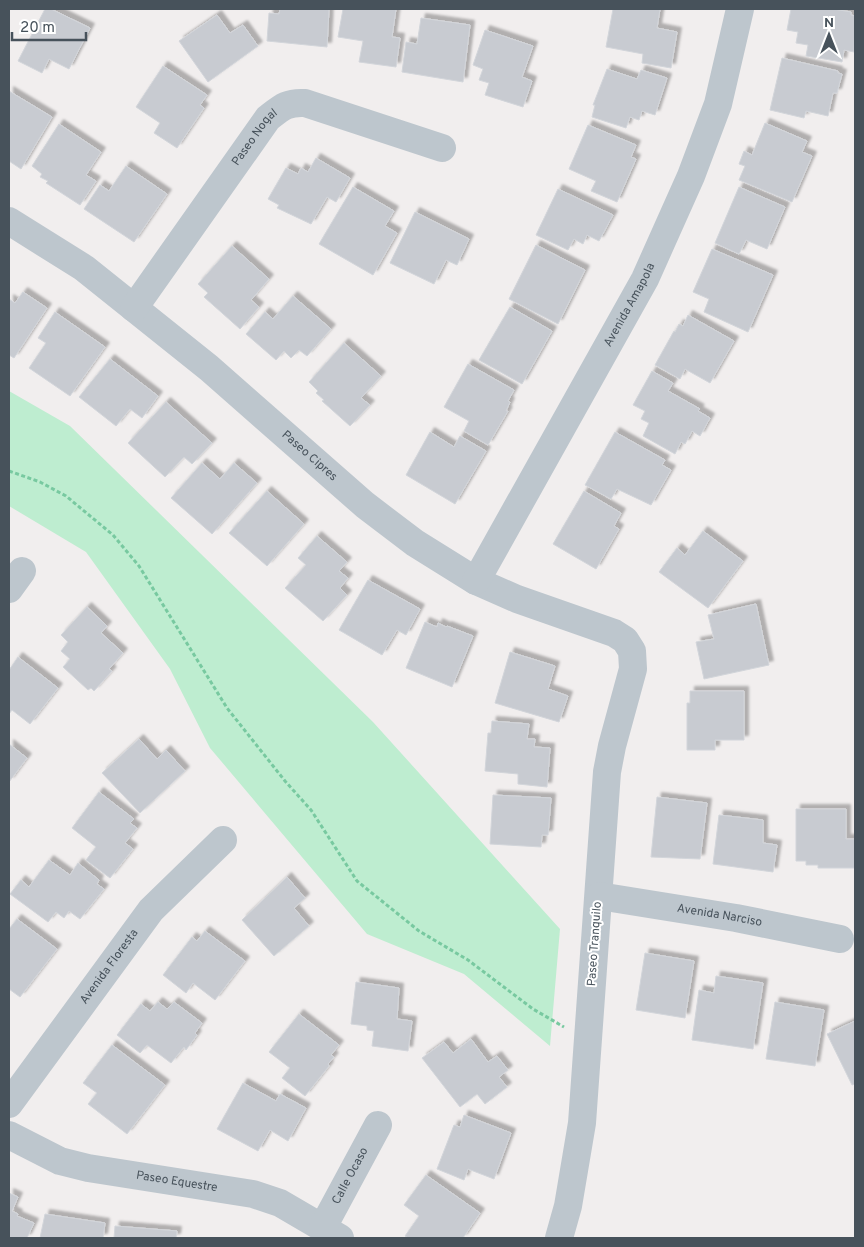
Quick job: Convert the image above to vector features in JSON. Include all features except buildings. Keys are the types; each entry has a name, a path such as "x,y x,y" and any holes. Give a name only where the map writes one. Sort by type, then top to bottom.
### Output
{"street":[{"name":"Avenida Amapola","path":"476,581 645,279 690,176 718,104 740,9"},
{"name":"Paseo Nogal","path":"134,308 268,118 292,102 305,103 442,148"},
{"name":"Paseo Cipres","path":"9,221 84,268 209,368 365,505 415,543 476,581 517,599 614,633 625,640 632,652"},
{"name":"Paseo Tranquilo","path":"559,1238 568,1206 582,1123 607,772 612,746 633,669 632,652"},
{"name":"Avenida Floresta","path":"9,1104 151,910 222,840"},
{"name":"Avenida Narciso","path":"599,896 736,918 840,938"},
{"name":"Calle Ocaso","path":"332,1232 378,1125"},
{"name":"Paseo Equestre","path":"9,1135 60,1161 88,1168 253,1194 280,1203 332,1232"}],"path":[{"path":"9,471 40,482 66,496 113,535 139,566 227,708 285,781 311,810 357,881 419,931 468,960 532,1009 559,1026 588,1035"}],"green space":[{"path":"9,391 70,426 373,722 560,929 550,1046 464,974 367,934 210,748 170,669 86,552 9,506"}]}
